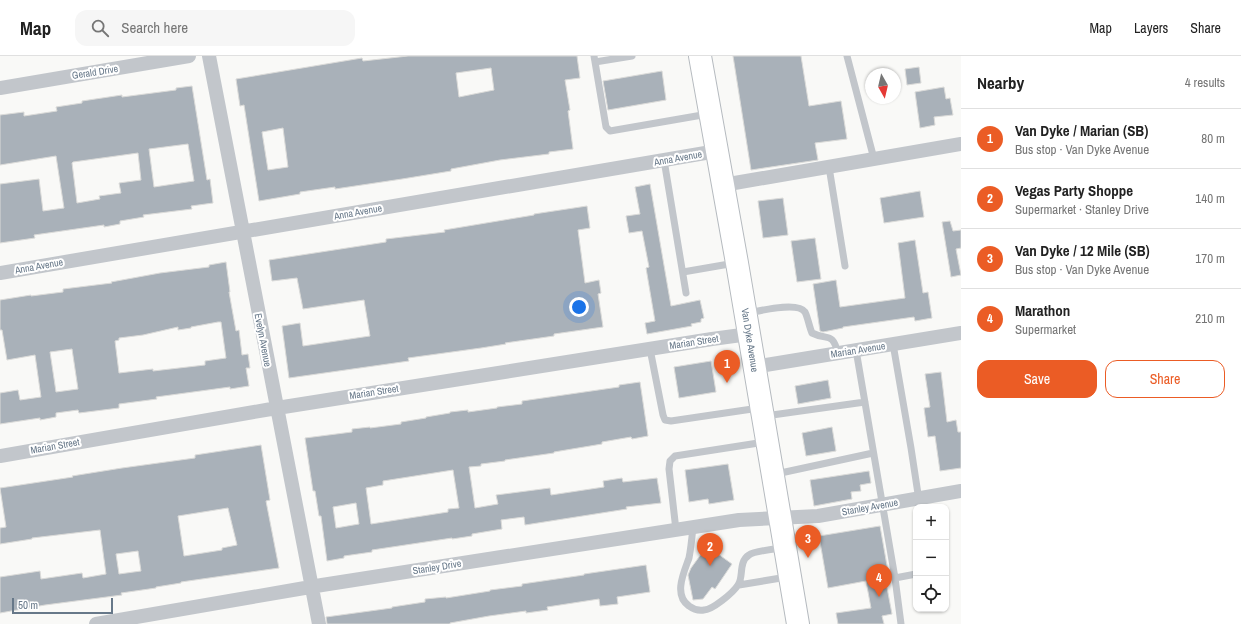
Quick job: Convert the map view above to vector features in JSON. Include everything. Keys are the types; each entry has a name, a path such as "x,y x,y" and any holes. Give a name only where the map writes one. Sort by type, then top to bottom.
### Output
{"main road":[{"name":"Van Dyke Avenue","path":"700,56 748,324 789,576 795,624"}],"street":[{"name":"Gerald Drive","path":"0,88 189,56"},
{"name":"Evelyn Avenue","path":"209,56 319,624"},
{"path":"723,185 961,144"},
{"name":"Anna Avenue","path":"0,273 717,151"},
{"name":"Marian Street","path":"0,456 276,408 650,349 748,324"},
{"name":"Marian Avenue","path":"754,368 961,333"},
{"name":"Stanley Avenue","path":"779,518 818,516 882,505 920,503 961,491"},
{"name":"Stanley Drive","path":"96,624 312,586 739,520 779,518"}],"lane":[{"path":"632,56 594,59 606,127 610,131 710,114"},
{"path":"847,56 874,159"},
{"path":"664,160 686,293"},
{"path":"829,167 845,266"},
{"path":"682,272 737,263"},
{"path":"748,324 791,306 800,307 805,311 812,333 829,337 834,340 838,353"},
{"path":"893,344 912,448 920,503"},
{"path":"650,349 665,420 671,421 865,402"},
{"path":"856,350 895,578 901,624"},
{"path":"676,530 668,469 670,461 675,456 767,442"},
{"path":"772,475 873,453"},
{"path":"693,527 689,556 681,583 682,597 685,603 696,610 711,609 739,585 789,576"},
{"path":"739,585 744,560 750,554 784,547"},
{"path":"895,578 913,575"}],"building":[{"path":"408,56 577,56 580,78 565,80 570,110 568,111 573,149 549,152 549,154 500,160 451,169 451,171 402,179 335,189 335,187 300,192 300,194 259,201 244,105 240,106 236,79 362,58 363,61","holes":["491,68 494,90 459,97 456,73","283,128 288,167 268,170 262,132"]},
{"path":"733,56 801,56 809,106 841,101 847,139 815,143 818,160 751,170"},
{"path":"919,67 921,83 907,85 905,69"},
{"path":"662,71 666,100 608,110 603,81"},
{"path":"192,86 207,180 210,179 213,203 191,206 192,209 143,215 144,217 120,221 120,224 34,235 35,238 0,243 0,184 39,179 43,211 64,208 56,156 0,165 0,115 24,112 24,116 57,111 56,107 82,103 82,101 122,95 122,97 176,90 176,88","holes":["188,144 194,181 154,187 149,149","138,153 141,180 119,183 121,193 99,196 100,199 77,203 73,162"]},
{"path":"944,87 946,99 950,98 953,115 934,117 935,125 920,128 915,92"},
{"path":"650,184 671,306 700,300 704,318 701,319 701,322 691,324 692,326 647,334 645,323 655,321 646,268 649,267 642,231 629,233 626,216 640,214 635,187"},
{"path":"920,191 924,217 884,223 880,198"},
{"path":"783,198 788,235 763,238 758,201"},
{"path":"587,206 590,228 578,230 585,283 599,280 601,293 598,294 603,327 554,334 554,336 481,348 408,358 409,361 289,378 282,326 300,323 303,346 370,336 364,300 303,309 297,278 272,281 269,260 386,242 386,239 445,232 444,230"},
{"path":"950,221 953,231 961,230 961,248 956,249 961,275 951,277 942,222"},
{"path":"815,238 821,279 797,282 791,241"},
{"path":"915,240 923,293 928,292 932,318 915,321 914,317 843,327 823,332 820,331 813,284 836,280 840,307 905,298 898,243"},
{"path":"226,262 229,292 236,331 239,330 242,355 248,354 250,368 246,368 249,386 230,389 230,387 156,397 157,399 119,404 119,408 79,413 78,410 56,413 56,417 40,420 40,418 0,424 0,393 18,390 20,400 41,397 35,355 7,360 2,330 0,330 0,300 63,292 63,289 112,283 111,282 160,273 209,267 209,265","holes":["221,322 226,358 205,361 205,365 119,373 115,341 119,340 119,338 143,335 178,327 178,330 191,328","72,349 78,389 56,392 50,352"]},
{"path":"711,361 716,392 679,398 674,367"},
{"path":"941,372 947,422 956,420 958,432 961,432 961,468 940,471 935,436 928,437 924,408 930,407 925,374"},
{"path":"828,380 831,398 798,404 795,386"},
{"path":"640,382 648,436 632,439 631,437 602,442 602,444 469,467 475,508 498,504 496,495 550,488 551,495 604,487 603,481 622,478 623,482 657,478 661,503 626,507 627,509 525,525 524,517 501,520 502,529 472,534 472,536 372,550 372,552 344,556 344,558 327,561 321,516 319,516 315,491 313,491 305,438 352,432 352,429 401,424 401,422 450,412 468,410 468,412 522,404 522,401 619,387 619,385","holes":["453,470 459,508 448,509 448,512 371,524 366,488 383,485 383,481","356,503 359,524 336,528 333,507"]},
{"path":"832,427 836,451 806,456 802,433"},
{"path":"261,445 270,500 266,501 279,568 181,582 156,588 121,593 122,595 45,605 0,613 0,577 40,571 41,579 82,573 83,578 106,574 100,530 32,538 0,544 0,528 6,527 0,488 122,468 195,458 195,455","holes":["228,508 237,545 222,548 222,550 184,556 178,516","138,551 141,571 119,574 116,554"]},
{"path":"728,464 734,500 709,504 708,499 689,502 685,470"},
{"path":"869,471 871,483 860,485 861,491 851,492 852,499 814,506 810,480"},
{"path":"880,526 889,577 885,577 892,614 882,616 884,624 838,624 836,613 871,608 866,581 828,588 819,536"},
{"path":"707,546 732,564 715,589 712,587 703,599 693,600 688,575 691,568"},
{"path":"646,565 650,592 617,597 618,604 600,606 599,599 547,607 548,610 526,613 526,611 489,616 450,624 327,624 326,617 425,602 425,599 446,598 522,586 522,584"}],"place":[{"name":"Van Dyke / Marian (SB)","path":"727,383"},
{"name":"Van Dyke / 12 Mile (SB)","path":"808,558"},
{"name":"Vegas Party Shoppe","path":"710,566"},
{"name":"Marathon","path":"879,597"}]}
